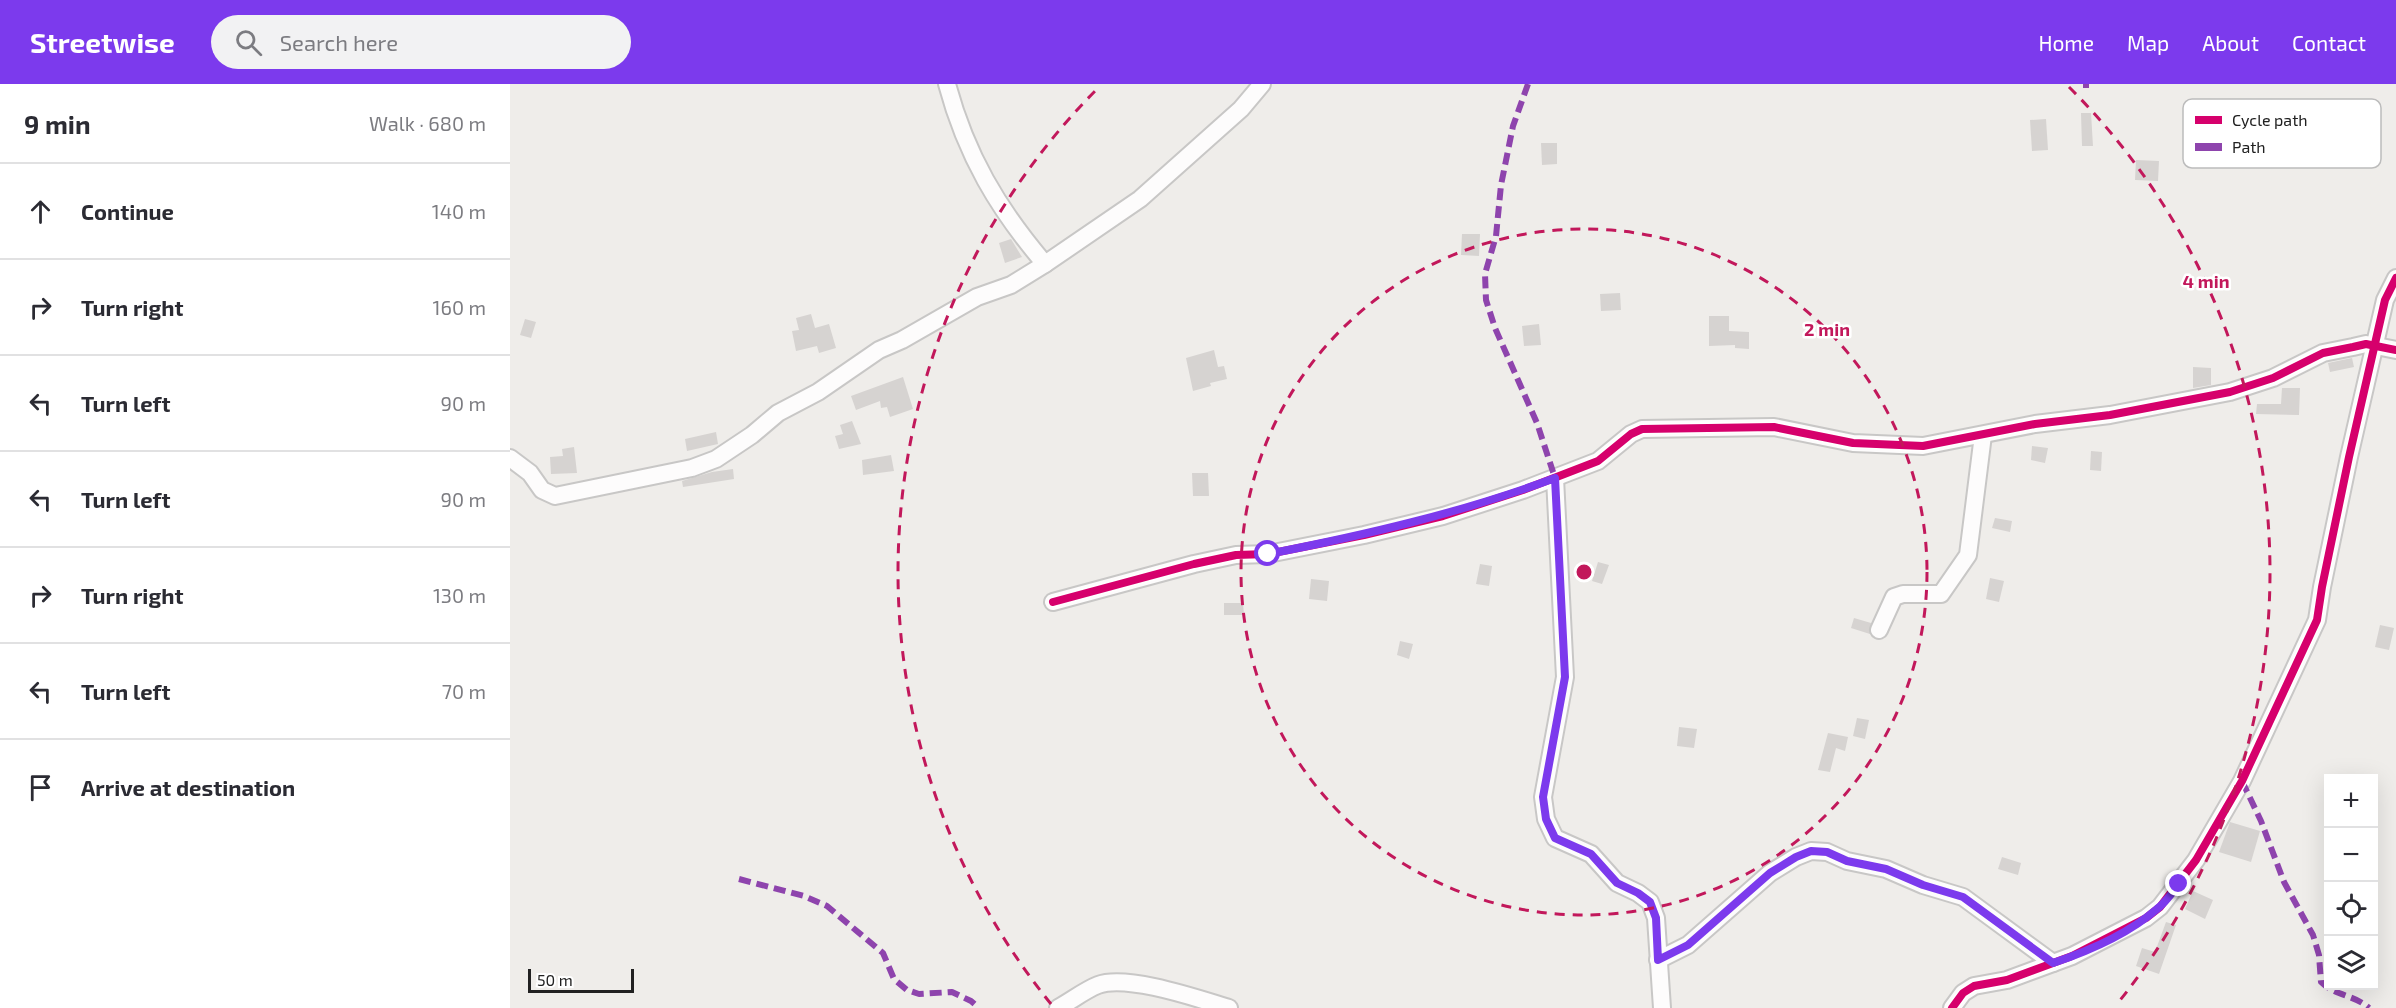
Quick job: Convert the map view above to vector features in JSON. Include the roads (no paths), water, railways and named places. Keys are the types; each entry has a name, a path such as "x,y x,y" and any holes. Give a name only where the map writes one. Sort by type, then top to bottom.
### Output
{"street":[{"path":"947,84 966,144 977,167 1010,221 1046,264"},
{"path":"510,458 530,473 542,490 555,496 692,468 716,459 752,435 778,413 818,392 879,350 902,340 977,297 1011,285 1046,264 1140,199 1241,109 1262,84"},
{"path":"1952,1008 1964,993 1974,986 2007,980 2053,963 2102,942 2146,918 2160,907 2196,860 2242,781 2317,620 2349,457 2385,300 2396,278"},
{"path":"1053,602 1194,564 1236,555 1268,554 1432,519 1555,478 1598,461 1631,434 1642,429 1774,427 1853,443 1923,446 2035,424 2110,415 2230,392 2296,369 2323,353 2366,344 2396,350"},
{"path":"1879,630 1894,597 1903,594 1941,594 1968,555 1983,435"},
{"path":"1555,478 1565,677 1543,797 1546,819 1555,838 1591,854 1617,883 1638,893 1650,902 1656,918 1662,1008"},
{"path":"1658,960 1688,945 1770,873 1796,857 1811,851 1827,852 1847,861 1886,869 1923,885 1963,897 2053,963"},
{"path":"1058,1008 1099,984 1124,982 1170,991 1229,1008"}]}
